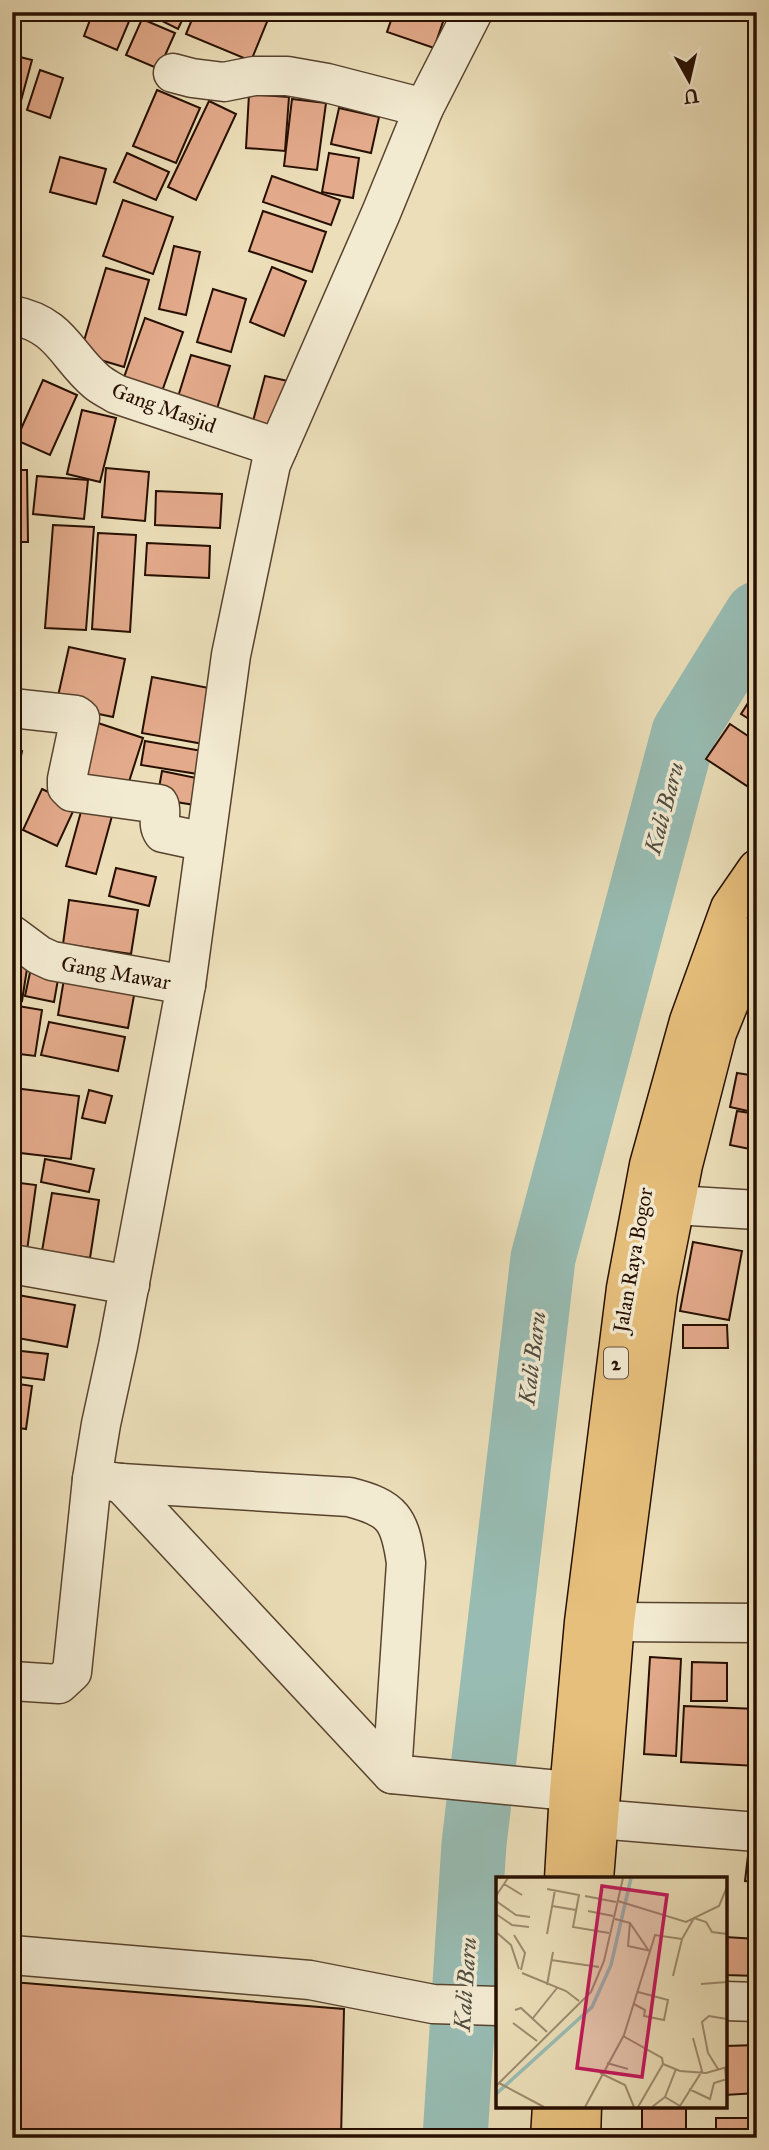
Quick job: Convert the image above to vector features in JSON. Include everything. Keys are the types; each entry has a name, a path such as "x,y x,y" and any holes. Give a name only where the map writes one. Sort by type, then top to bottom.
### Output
{"highway":[{"name":"Jalan Raya Bogor","path":"564,1877 584,1622 624,1301 649,1165 694,1009 730,908 757,869"},
{"name":"Jalan Raya Bogor","path":"594,1877 615,1622 658,1292 683,1166 717,1033 757,934"},
{"path":"550,2138 552,2108"},
{"path":"581,2138 582,2108"}],"street":[{"path":"12,1681 59,1684 72,1671 106,1481 100,1424 130,1285 186,985 230,655 271,464 381,214 424,108 472,12"},
{"path":"173,73 223,82 254,76 287,76 327,83 424,108"},
{"name":"Gang Masjid","path":"12,315 47,328 66,345 98,383 116,394 278,448"},
{"path":"12,708 76,715 80,718 67,779 67,787 72,792 159,804 159,822 163,833 205,842"},
{"name":"Gang Mawar","path":"12,935 52,961 186,985"},
{"path":"675,1205 757,1210"},
{"path":"12,1264 130,1285"},
{"path":"106,1481 349,1497 375,1503 391,1516 402,1536 406,1563 392,1774"},
{"path":"106,1481 392,1774 569,1791"},
{"path":"615,1622 757,1623"},
{"path":"597,1819 757,1832"},
{"path":"12,1955 310,1980 439,2004 496,2006"},
{"path":"727,2001 757,2002"}],"building":[{"path":"93,12 133,12 117,50 84,36"},
{"path":"151,12 186,12 178,29 150,15"},
{"path":"195,12 259,12 269,17 251,61 186,34"},
{"path":"394,12 435,12 445,16 434,48 387,32"},
{"path":"142,19 175,33 159,69 126,55"},
{"path":"12,55 32,60 19,108 12,106"},
{"path":"40,70 63,78 50,118 27,110"},
{"path":"157,90 200,108 176,163 133,146"},
{"path":"249,94 289,97 285,151 246,148"},
{"path":"292,99 326,103 317,170 284,166"},
{"path":"209,101 236,114 196,200 168,187"},
{"path":"339,108 379,117 371,153 331,144"},
{"path":"127,153 169,172 156,200 114,182"},
{"path":"329,153 359,158 353,198 322,192"},
{"path":"60,157 106,169 96,204 50,192"},
{"path":"272,176 340,200 331,225 263,202"},
{"path":"123,200 173,217 153,274 103,256"},
{"path":"263,211 326,232 312,272 249,251"},
{"path":"174,246 200,252 186,315 159,309"},
{"path":"272,267 306,281 284,336 250,322"},
{"path":"106,268 149,280 124,367 80,354"},
{"path":"213,289 246,299 231,352 197,342"},
{"path":"145,318 183,332 160,397 122,383"},
{"path":"14,327 18,386 12,386"},
{"path":"191,355 230,366 216,412 177,400"},
{"path":"265,376 288,381 276,427 253,421"},
{"path":"43,380 77,395 50,455 16,440"},
{"path":"82,410 116,418 100,482 67,474"},
{"path":"106,468 149,472 145,521 102,517"},
{"path":"12,470 27,470 28,542 12,542"},
{"path":"37,476 88,480 84,519 33,514"},
{"path":"156,491 222,494 220,528 155,525"},
{"path":"53,525 94,527 86,630 45,628"},
{"path":"98,533 136,535 130,632 92,629"},
{"path":"147,543 210,546 209,578 145,575"},
{"path":"12,564 21,564 16,681 12,681"},
{"path":"69,647 125,659 113,717 56,705"},
{"path":"152,677 219,690 209,745 142,733"},
{"path":"757,689 757,724 741,714"},
{"path":"89,720 143,738 126,791 71,773"},
{"path":"730,724 757,742 757,771 747,786 706,759"},
{"path":"145,741 208,752 204,775 141,765"},
{"path":"12,749 22,751 12,801"},
{"path":"162,771 206,780 201,806 157,799"},
{"path":"42,789 76,805 57,846 23,830"},
{"path":"82,808 112,816 96,874 66,866"},
{"path":"116,868 156,877 149,906 109,896"},
{"path":"69,900 138,910 131,954 63,944"},
{"path":"12,953 29,956 22,1001 12,999"},
{"path":"32,963 60,968 54,1002 25,996"},
{"path":"65,973 136,985 128,1028 58,1015"},
{"path":"12,1005 42,1010 35,1056 12,1053"},
{"path":"49,1022 125,1037 118,1071 41,1055"},
{"path":"737,1073 757,1076 757,1113 730,1107"},
{"path":"14,1088 79,1096 71,1159 12,1152"},
{"path":"89,1090 112,1096 105,1123 82,1118"},
{"path":"737,1111 757,1114 755,1150 730,1145"},
{"path":"45,1159 94,1169 89,1192 41,1182"},
{"path":"12,1182 36,1185 26,1258 12,1257"},
{"path":"52,1193 99,1200 90,1258 42,1251"},
{"path":"693,1242 742,1251 729,1320 680,1311"},
{"path":"12,1294 75,1305 67,1347 12,1337"},
{"path":"683,1325 727,1325 728,1348 683,1348"},
{"path":"12,1350 48,1354 44,1380 12,1376"},
{"path":"12,1383 32,1386 26,1429 12,1427"},
{"path":"650,1657 681,1659 676,1756 644,1754"},
{"path":"692,1662 727,1663 727,1701 691,1701"},
{"path":"684,1706 757,1709 757,1766 681,1762"},
{"path":"749,1847 757,1848 757,1882 745,1881"},
{"path":"727,1937 757,1939 757,1976 727,1975"},
{"path":"12,1982 344,2009 341,2138 12,2138"},
{"path":"757,2045 757,2093 727,2095 727,2046"},
{"path":"642,2108 686,2108 686,2132 642,2131"},
{"path":"716,2118 757,2118 757,2138 716,2138"}],"waterway":[{"name":"Kali Baru","path":"455,2138 474,1844 543,1258 684,732 757,614"}]}
